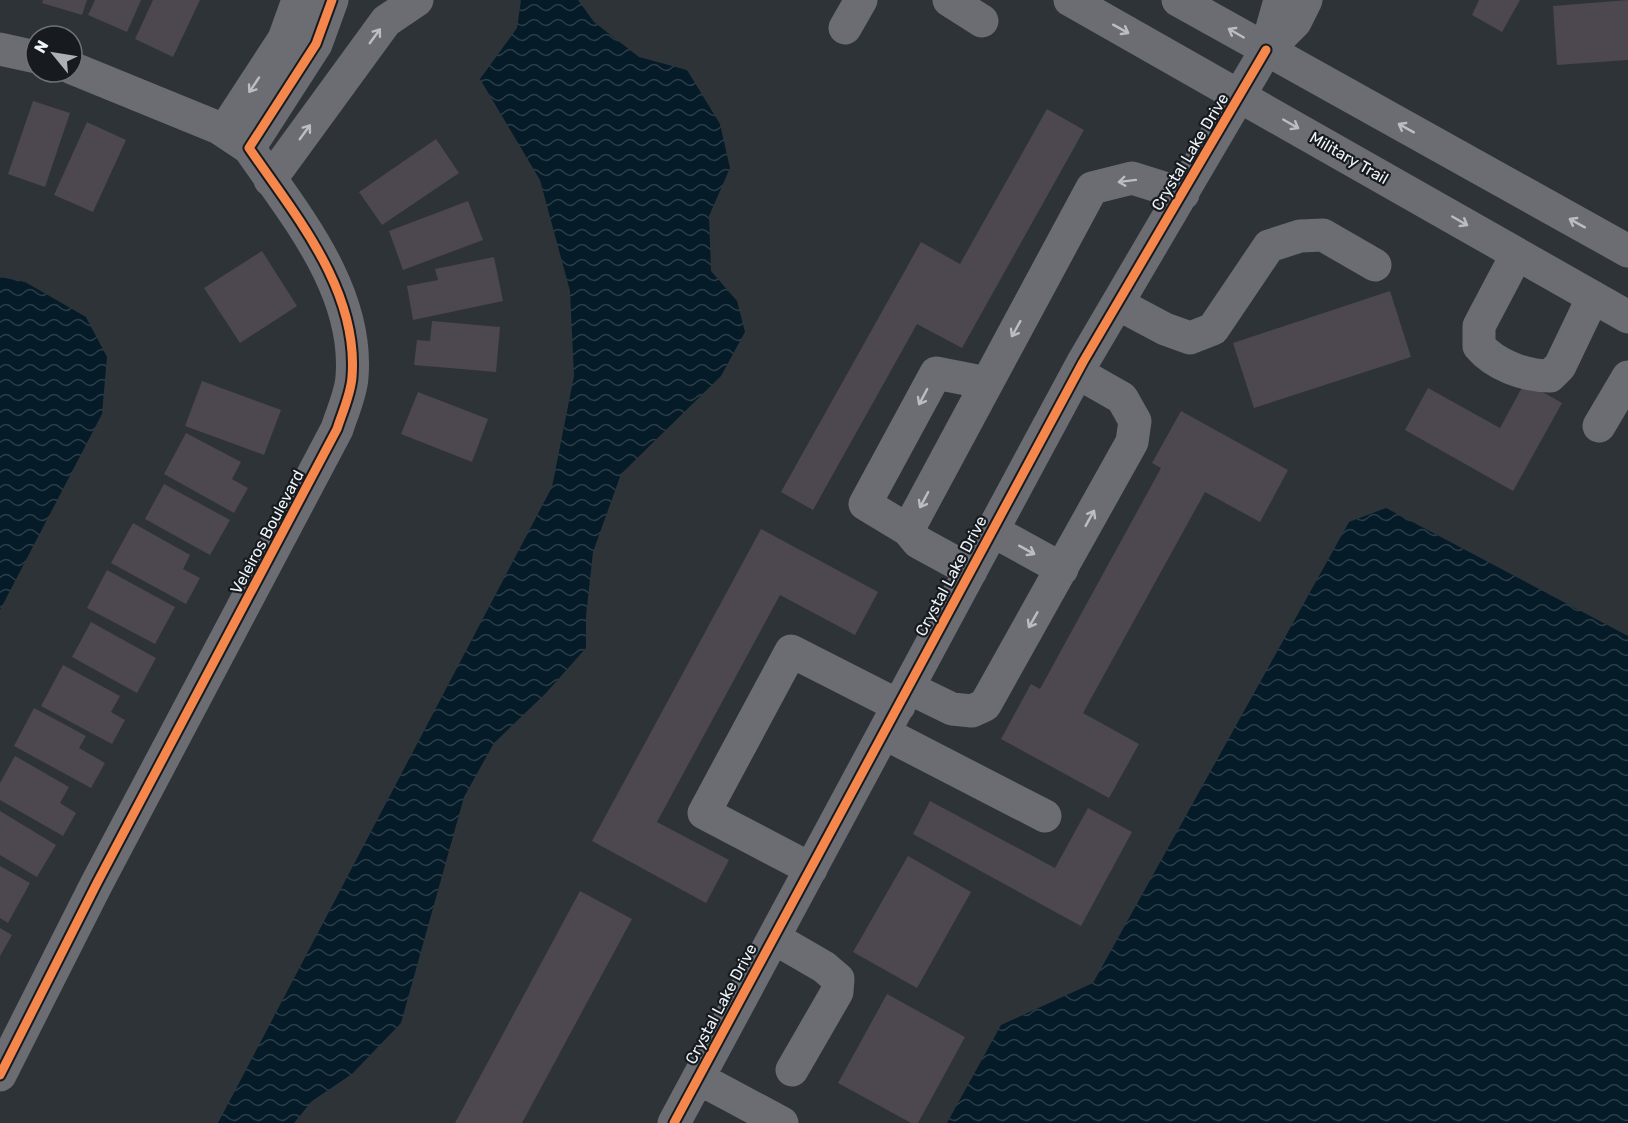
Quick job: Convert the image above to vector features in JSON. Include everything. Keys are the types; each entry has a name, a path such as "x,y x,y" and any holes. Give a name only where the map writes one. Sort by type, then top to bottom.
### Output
{"street":[{"path":"236,140 284,39 298,0"},
{"path":"236,140 316,44 332,0"},
{"path":"270,180 386,21 417,0"},
{"path":"845,28 861,0"},
{"path":"949,0 982,21"},
{"name":"Military Trail","path":"1070,0 1628,317"},
{"path":"1178,0 1628,251"},
{"path":"1266,50 1280,0"},
{"path":"1266,50 1295,22 1306,0"},
{"path":"0,49 24,54"},
{"name":"Crystal Lake Drive","path":"674,1123 1078,373 1266,50"},
{"path":"84,73 236,140"},
{"name":"Veleiros Boulevard","path":"0,1075 103,873 337,429 352,378 350,323 338,292 309,237 270,180 236,140"},
{"path":"908,531 1092,189 1132,178 1183,194"},
{"path":"1118,304 1165,329 1190,338 1213,329 1269,246 1300,236 1323,234 1375,265"},
{"path":"1517,254 1479,326 1479,346 1485,353 1517,371 1536,376 1550,376 1560,366 1593,297"},
{"path":"971,571 918,542 908,531 865,504 936,373 987,383"},
{"path":"897,709 972,711 985,705 1132,442 1135,421 1122,398 1078,373"},
{"path":"1599,426 1628,377"},
{"path":"993,531 1062,569"},
{"path":"811,869 704,813 791,651 897,709 1045,816"},
{"path":"774,938 824,967 838,980 837,992 792,1070"},
{"path":"698,1078 782,1123"}],"water":[{"path":"521,0 578,0 594,22 639,57 687,70 720,124 730,168 709,216 711,271 737,301 745,332 721,376 621,474 593,552 586,616 586,648 545,694 494,743 464,797 401,1023 352,1074 312,1101 294,1123 218,1123 552,487 574,376 570,291 540,180 480,79 517,28"},
{"path":"0,277 25,282 86,317 107,357 102,414 0,610"},
{"path":"1386,508 1628,636 1628,1123 947,1123 1001,1025 1093,983 1349,522"}],"building":[{"path":"43,0 87,0 82,15 42,3"},
{"path":"95,0 141,0 127,32 88,15"},
{"path":"153,0 200,0 173,57 135,39"},
{"path":"1479,0 1520,0 1502,32 1472,15"},
{"path":"1628,0 1628,60 1557,65 1553,6"},
{"path":"33,101 70,113 45,187 8,174"},
{"path":"1047,109 1084,130 962,348 917,324 813,510 781,492 921,242 960,264"},
{"path":"87,122 126,140 93,212 54,195"},
{"path":"436,139 459,173 382,225 359,192"},
{"path":"468,201 483,240 403,270 389,231"},
{"path":"262,251 297,306 240,343 204,288"},
{"path":"494,257 503,301 413,320 407,286 438,280 435,269"},
{"path":"1390,291 1411,357 1254,408 1233,343"},
{"path":"432,321 500,327 496,372 414,365 417,340 430,341"},
{"path":"202,381 281,410 264,455 185,426"},
{"path":"1525,382 1562,403 1513,491 1405,430 1428,388 1500,428"},
{"path":"418,392 488,419 472,462 401,434"},
{"path":"1181,411 1288,470 1260,522 1205,492 1083,713 1139,744 1109,798 1001,739 1031,684 1040,689 1161,468 1152,463"},
{"path":"186,433 241,462 232,479 248,488 234,513 164,474"},
{"path":"164,484 230,520 210,555 145,519"},
{"path":"133,523 190,555 183,569 200,578 186,604 111,563"},
{"path":"761,529 878,592 855,635 780,595 657,822 729,860 706,903 592,841"},
{"path":"107,570 175,607 155,644 87,608"},
{"path":"91,622 156,658 137,693 72,657"},
{"path":"63,665 120,696 111,712 125,720 112,744 41,706"},
{"path":"34,708 86,736 79,748 105,763 91,788 14,746"},
{"path":"15,756 69,787 60,803 76,813 63,836 0,800 0,783"},
{"path":"930,801 1055,868 1088,808 1132,832 1081,926 913,834"},
{"path":"0,811 56,845 37,877 0,855"},
{"path":"908,856 971,892 917,988 853,952"},
{"path":"0,866 30,883 8,923 0,918"},
{"path":"580,891 632,919 522,1123 455,1123"},
{"path":"0,928 12,935 0,956"},
{"path":"887,994 965,1037 918,1123 911,1123 838,1083"}],"cycle path":[{"path":"0,1075 97,883 337,429 348,397 352,377 351,345 345,314 335,284 304,227 249,148 316,44 332,0"},
{"path":"674,1123 1083,362 1266,50"}]}
